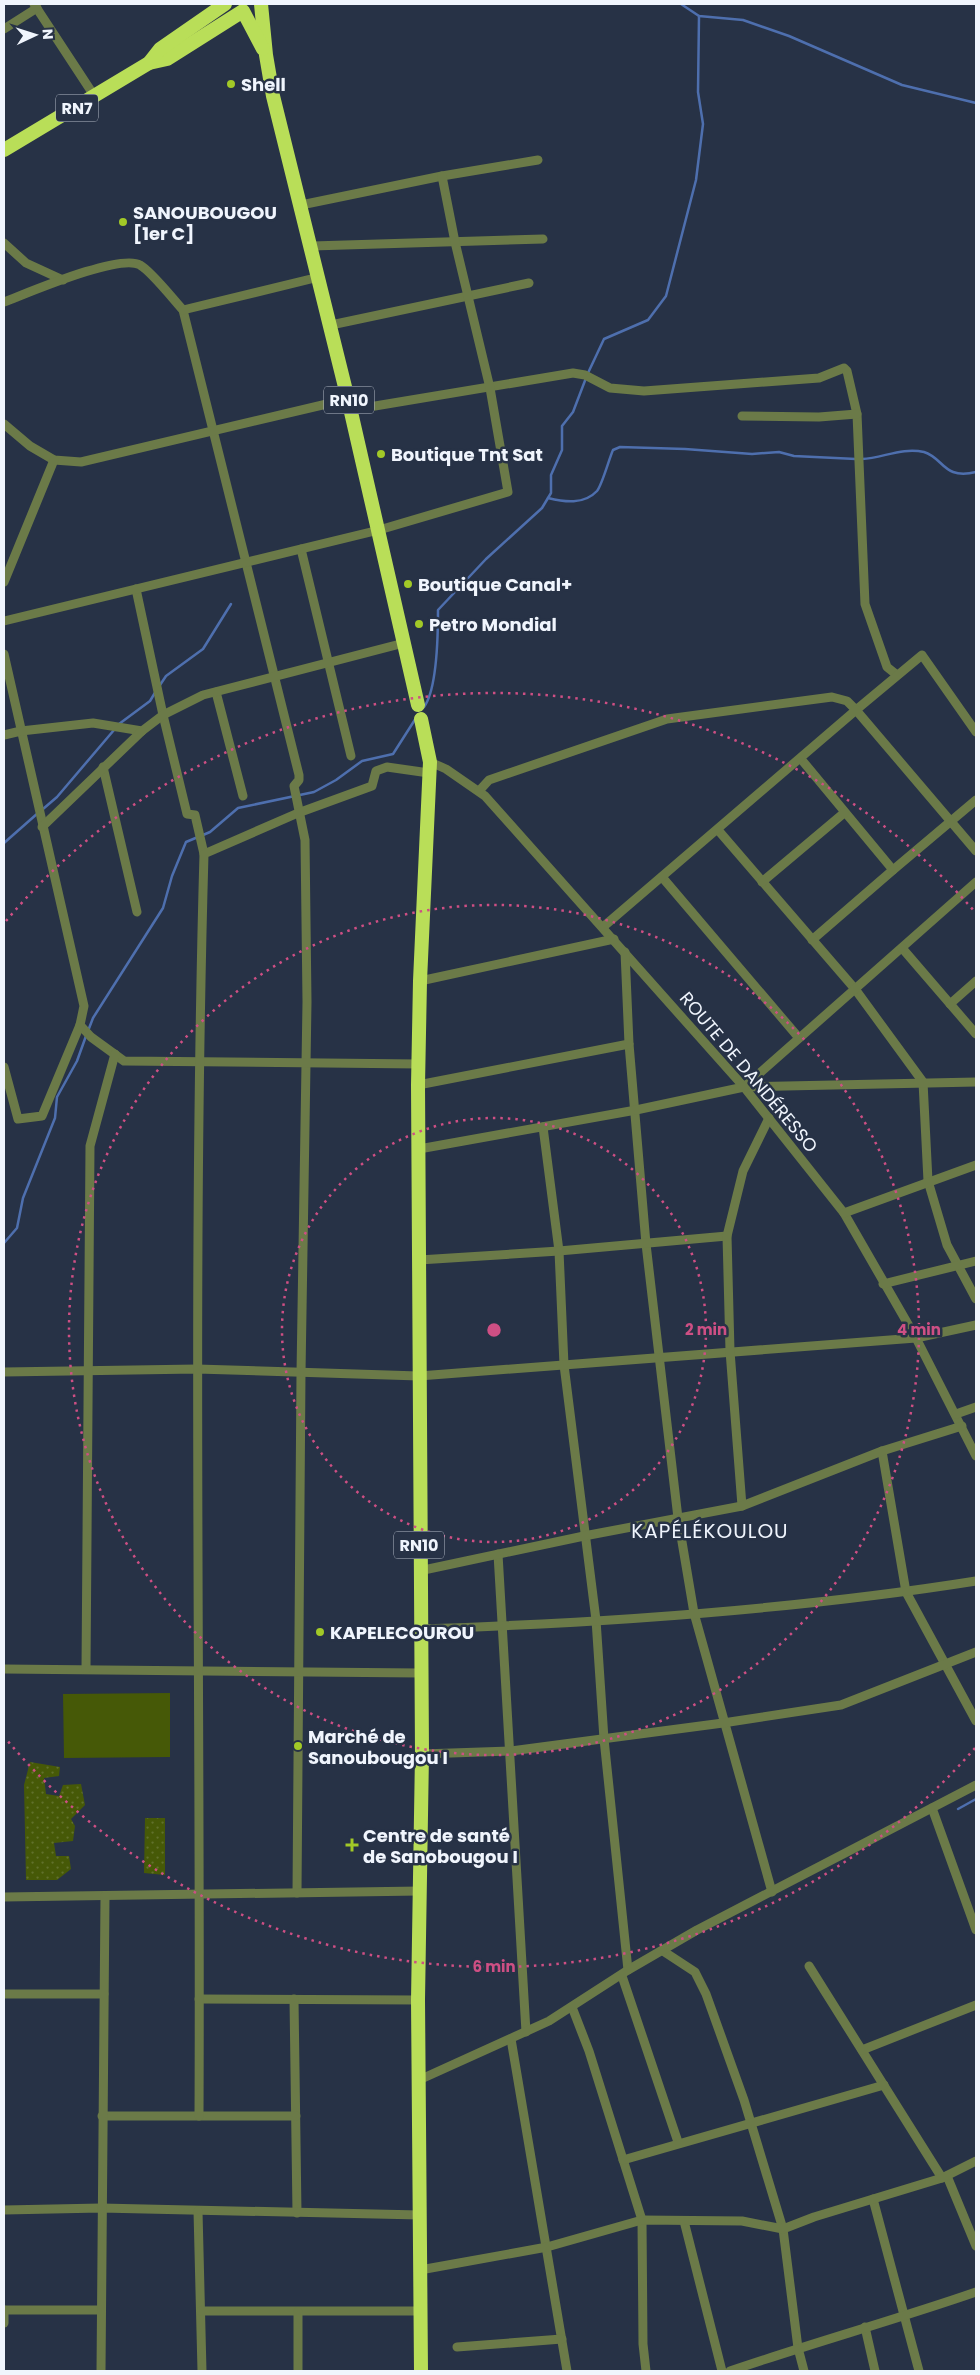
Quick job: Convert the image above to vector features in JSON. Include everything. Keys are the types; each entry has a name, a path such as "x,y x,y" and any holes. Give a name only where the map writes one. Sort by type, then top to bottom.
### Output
{"highway":[{"name":"RN7","path":"4,150 149,63 160,49 225,4"},
{"name":"RN7","path":"149,63 168,59 238,7 253,10 261,4"},
{"name":"RN10","path":"261,4 266,55 273,96 312,246 350,405 420,712 430,768 420,981 418,1085 419,1571 422,1754 418,2000 421,2371"},
{"name":"RN10","path":"238,7 266,55"}],"street":[{"path":"4,29 35,6 95,97"},
{"path":"301,205 442,176 538,160"},
{"path":"4,621 379,530 508,492 490,388 455,242 442,176"},
{"path":"312,246 543,239"},
{"path":"4,243 26,263 63,280"},
{"path":"4,302 112,264 135,263 141,265 183,310 299,774 299,780 294,786 305,840 306,1062 301,1373 298,1893"},
{"path":"183,310 319,277"},
{"path":"331,325 530,283"},
{"path":"4,424 30,446 54,460 81,462 214,431 350,405 490,388 573,373 588,376 610,388 644,391 819,378 844,368 847,371 857,414 865,604 887,667 897,675"},
{"path":"742,416 857,414"},
{"path":"4,582 54,460"},
{"path":"301,549 351,756"},
{"path":"136,589 163,715 187,814 195,815 204,854 198,1062 200,1213 197,1369 199,2116"},
{"path":"42,827 103,767 142,731 163,715 203,695 404,643"},
{"path":"4,654 84,1006 81,1026 42,1116 18,1119 4,1071"},
{"path":"604,927 922,655 976,732"},
{"path":"216,692 243,796"},
{"path":"479,792 489,780 666,719 832,697 847,701 856,710 951,824 976,851"},
{"path":"4,735 21,731 93,723 142,731"},
{"path":"801,759 893,870"},
{"path":"103,767 137,912"},
{"name":"ROUTE DE DANDÉRESSO","path":"298,813 372,786 376,771 387,767 446,769 479,792 604,927 744,1087 844,1213 883,1284 916,1338 976,1456"},
{"path":"812,940 893,870 951,824 976,800"},
{"path":"204,854 298,813"},
{"path":"762,882 844,813"},
{"path":"718,830 855,989 923,1082 928,1181 947,1245 976,1299"},
{"path":"662,877 799,1038"},
{"path":"744,1087 976,882"},
{"path":"420,981 614,940"},
{"path":"902,948 976,1034"},
{"path":"625,952 629,1044 646,1244 678,1518 694,1613 723,1723 772,1892"},
{"path":"950,1004 976,981"},
{"path":"81,1026 90,1037 124,1061 419,1064"},
{"path":"418,1085 629,1044"},
{"path":"86,1668 90,1146 115,1054"},
{"path":"419,1149 636,1110 744,1087 976,1082"},
{"path":"742,1506 730,1351 727,1236 743,1171 769,1118"},
{"path":"543,1127 559,1251 564,1365 596,1620 604,1739 625,1973 678,2142"},
{"path":"844,1213 976,1165"},
{"path":"419,1260 559,1251 727,1236"},
{"path":"883,1284 976,1261"},
{"path":"4,1372 197,1369 419,1376 916,1338 976,1325"},
{"path":"956,1414 976,1407"},
{"path":"419,1571 584,1536 742,1506 882,1451 962,1426"},
{"path":"882,1451 906,1592 947,1664 976,1721"},
{"path":"498,1554 526,2032"},
{"path":"420,1629 503,1626 694,1613 906,1592 976,1581"},
{"path":"422,1754 511,1751 723,1723 841,1705 976,1652"},
{"path":"4,1669 86,1668 299,1673 420,1673"},
{"path":"418,2080 526,2032 572,2007 697,1930 976,1785"},
{"path":"932,1808 976,1930"},
{"path":"4,1896 420,1891"},
{"path":"100,2371 105,1896"},
{"path":"663,1951 695,1972 706,1994 750,2124 783,2229 798,2348 804,2371"},
{"path":"809,1966 945,2177 976,2246"},
{"path":"4,1994 104,1994"},
{"path":"200,1999 418,2000"},
{"path":"294,1999 298,2213"},
{"path":"862,2050 976,2005"},
{"path":"572,2007 589,2051 642,2220 643,2344 646,2371"},
{"path":"511,2039 567,2371"},
{"path":"623,2160 678,2142 750,2124 884,2085"},
{"path":"102,2116 296,2116"},
{"path":"420,2270 546,2247 642,2220 742,2221 783,2229 945,2177 976,2161"},
{"path":"873,2199 919,2371"},
{"path":"4,2210 101,2208 420,2215"},
{"path":"198,2211 202,2371"},
{"path":"684,2221 722,2371"},
{"path":"730,2371 976,2292"},
{"path":"4,2323 4,2310 100,2310"},
{"path":"201,2311 421,2312"},
{"path":"298,2312 298,2371"},
{"path":"865,2327 875,2371"},
{"path":"457,2347 562,2339"}],"green space":[{"path":"170,1693 170,1757 64,1758 63,1694"},
{"path":"30,1762 60,1767 59,1776 44,1778 46,1794 59,1796 63,1785 81,1784 85,1805 71,1819 75,1826 73,1841 54,1843 56,1856 69,1856 71,1869 57,1880 26,1880 24,1785"},
{"path":"145,1818 165,1818 165,1875 144,1873"}],"waterway":[{"path":"681,4 699,16 743,20 789,36 902,85 976,103"},
{"path":"588,373 604,339 648,320 666,296 696,180 703,124 698,92 699,16"},
{"path":"424,707 432,688 434,675 438,610 486,559 542,508 551,493 551,475 562,450 562,426 573,412 586,378"},
{"path":"548,498 574,501 586,499 592,495 599,488 613,450 620,447 752,454 779,452 794,456 856,459"},
{"path":"862,459 916,451 931,455 950,471 965,474 976,472"},
{"path":"160,685 166,676 203,649 231,604"},
{"path":"119,724 150,701 156,691"},
{"path":"203,835 210,832 238,808 314,792 336,780 362,761 393,754 416,718"},
{"path":"43,809 57,797 114,730"},
{"path":"4,843 38,813"},
{"path":"88,1031 93,1018 163,908 172,876 186,842 198,837"},
{"path":"4,1243 17,1228 23,1198 55,1118 57,1097 77,1061 86,1036"},
{"path":"958,1809 976,1799"}],"place":[{"name":"Shell","path":"231,84"},
{"name":"SANOUBOUGOU [1er C]","path":"123,222"},
{"name":"Boutique Tnt Sat","path":"381,454"},
{"name":"Boutique Canal+","path":"408,584"},
{"name":"Petro Mondial","path":"419,624"},
{"name":"KAPELECOUROU","path":"320,1632"},
{"name":"Marché de Sanoubougou I","path":"298,1746"},
{"name":"Centre de santé de Sanobougou I","path":"352,1845"}],"district":[{"name":"KAPÉLÉKOULOU","path":"710,1531"}]}
